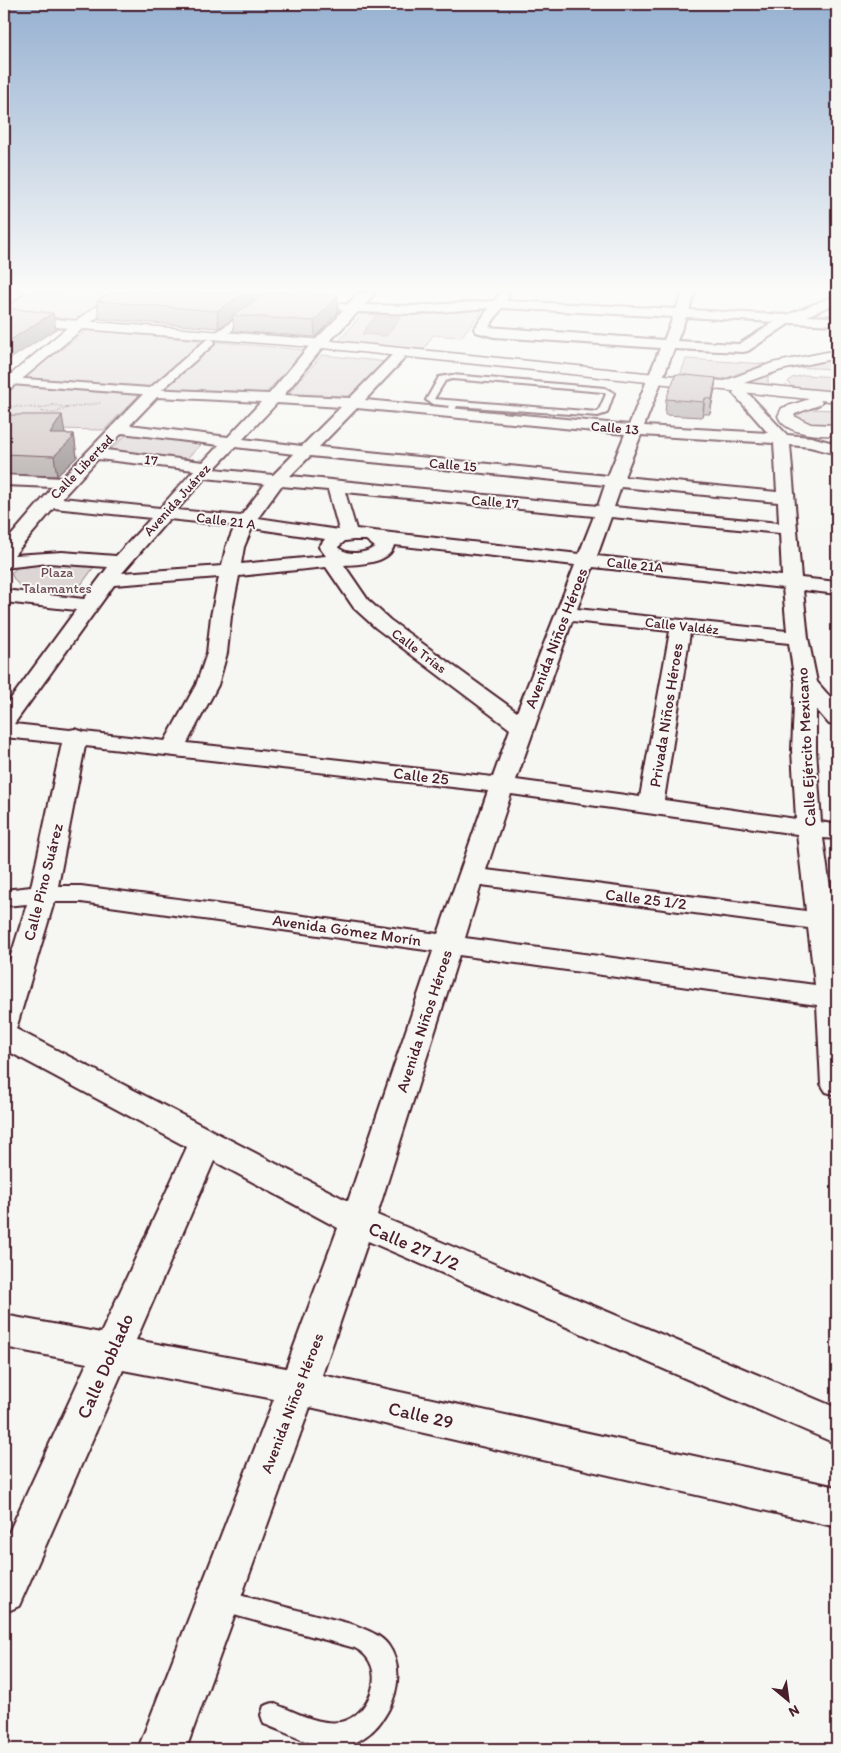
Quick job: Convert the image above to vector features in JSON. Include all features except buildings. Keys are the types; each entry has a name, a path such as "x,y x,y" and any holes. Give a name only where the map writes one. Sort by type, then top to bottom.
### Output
{"main road":[{"path":"6,383 16,375"},
{"path":"596,375 724,385 837,399"},
{"path":"603,375 657,380 837,405"},
{"path":"724,385 752,375"},
{"path":"789,375 784,376 781,382 796,393"},
{"path":"814,402 788,411 786,416 789,432 837,430"}],"street":[{"name":"Calle Libertad","path":"4,556 66,483 153,392 173,375"},
{"name":"Avenida Juárez","path":"4,723 121,562 293,375"},
{"path":"173,747 207,685 217,653 235,547 246,522 276,480 381,375"},
{"name":"Avenida Niños Héroes","path":"162,1749 299,1387 358,1222 471,876 522,728 634,430 659,375"},
{"path":"6,383 153,392"},
{"name":"Calle 13","path":"153,392 452,408 634,430 789,432 811,442 837,449"},
{"path":"740,393 789,432"},
{"name":"Calle 15","path":"120,428 306,451 786,498"},
{"name":"Calle Ejército Mexicano","path":"789,432 786,498 798,638 806,684 804,750 810,828 821,922 834,997 837,1084"},
{"path":"811,442 837,440"},
{"name":"17","path":"95,454 204,470"},
{"path":"419,495 437,464"},
{"name":"Calle 17","path":"204,470 276,480 419,495 789,529"},
{"path":"4,480 66,483"},
{"path":"335,485 346,536 330,543 328,547 330,551 334,554 361,558 384,549 385,544 373,537"},
{"name":"Calle 21 A","path":"49,502 246,522 346,536 373,537"},
{"name":"Calle 21A","path":"373,537 837,588"},
{"path":"107,580 230,571 465,547"},
{"path":"4,562 50,556 121,562"},
{"name":"Calle Trías","path":"331,561 368,611 522,728"},
{"path":"4,596 90,606"},
{"name":"Calle Valdéz","path":"565,614 798,638"},
{"name":"Privada Niños Héroes","path":"651,805 681,626"},
{"path":"806,684 837,719"},
{"name":"Calle 25","path":"4,730 75,736 502,785 837,832"},
{"name":"Calle Pino Suárez","path":"4,1025 43,894 75,736"},
{"name":"Calle 25 1/2","path":"471,876 821,922"},
{"name":"Avenida Gómez Morín","path":"4,898 43,894 81,894 834,997"},
{"name":"Calle 27 1/2","path":"4,1036 358,1222 837,1426"},
{"name":"Calle Doblado","path":"4,1591 206,1142"},
{"name":"Calle 29","path":"4,1330 299,1387 837,1507"}],"lane":[{"path":"460,378 605,390 610,392 603,413 595,414 452,408 430,400 442,379 460,378"},
{"path":"657,380 837,399"},
{"path":"217,1600 368,1642 377,1652 387,1669 385,1687 380,1704 371,1717 356,1728 341,1734 324,1734 273,1715"}],"path":[{"path":"4,406 41,408 54,405 65,406 66,408 62,412 46,413 42,412 41,408"}],"green space":[{"path":"27,375 282,375 263,396 144,390 104,430 4,428 4,392"},
{"path":"305,375 376,375 350,401 286,396"},
{"path":"680,375 735,375 723,379"},
{"path":"763,375 772,375 768,377 768,382 772,387 745,384"},
{"path":"804,375 836,377 837,394 803,391 788,382 792,378"},
{"path":"808,409 837,410 837,428 814,427 794,417"},
{"path":"129,432 205,441 183,462 108,452"},
{"name":"Plaza Talamantes","path":"29,562 94,567 72,597 54,597 28,591 15,581 11,573 20,565"}]}
